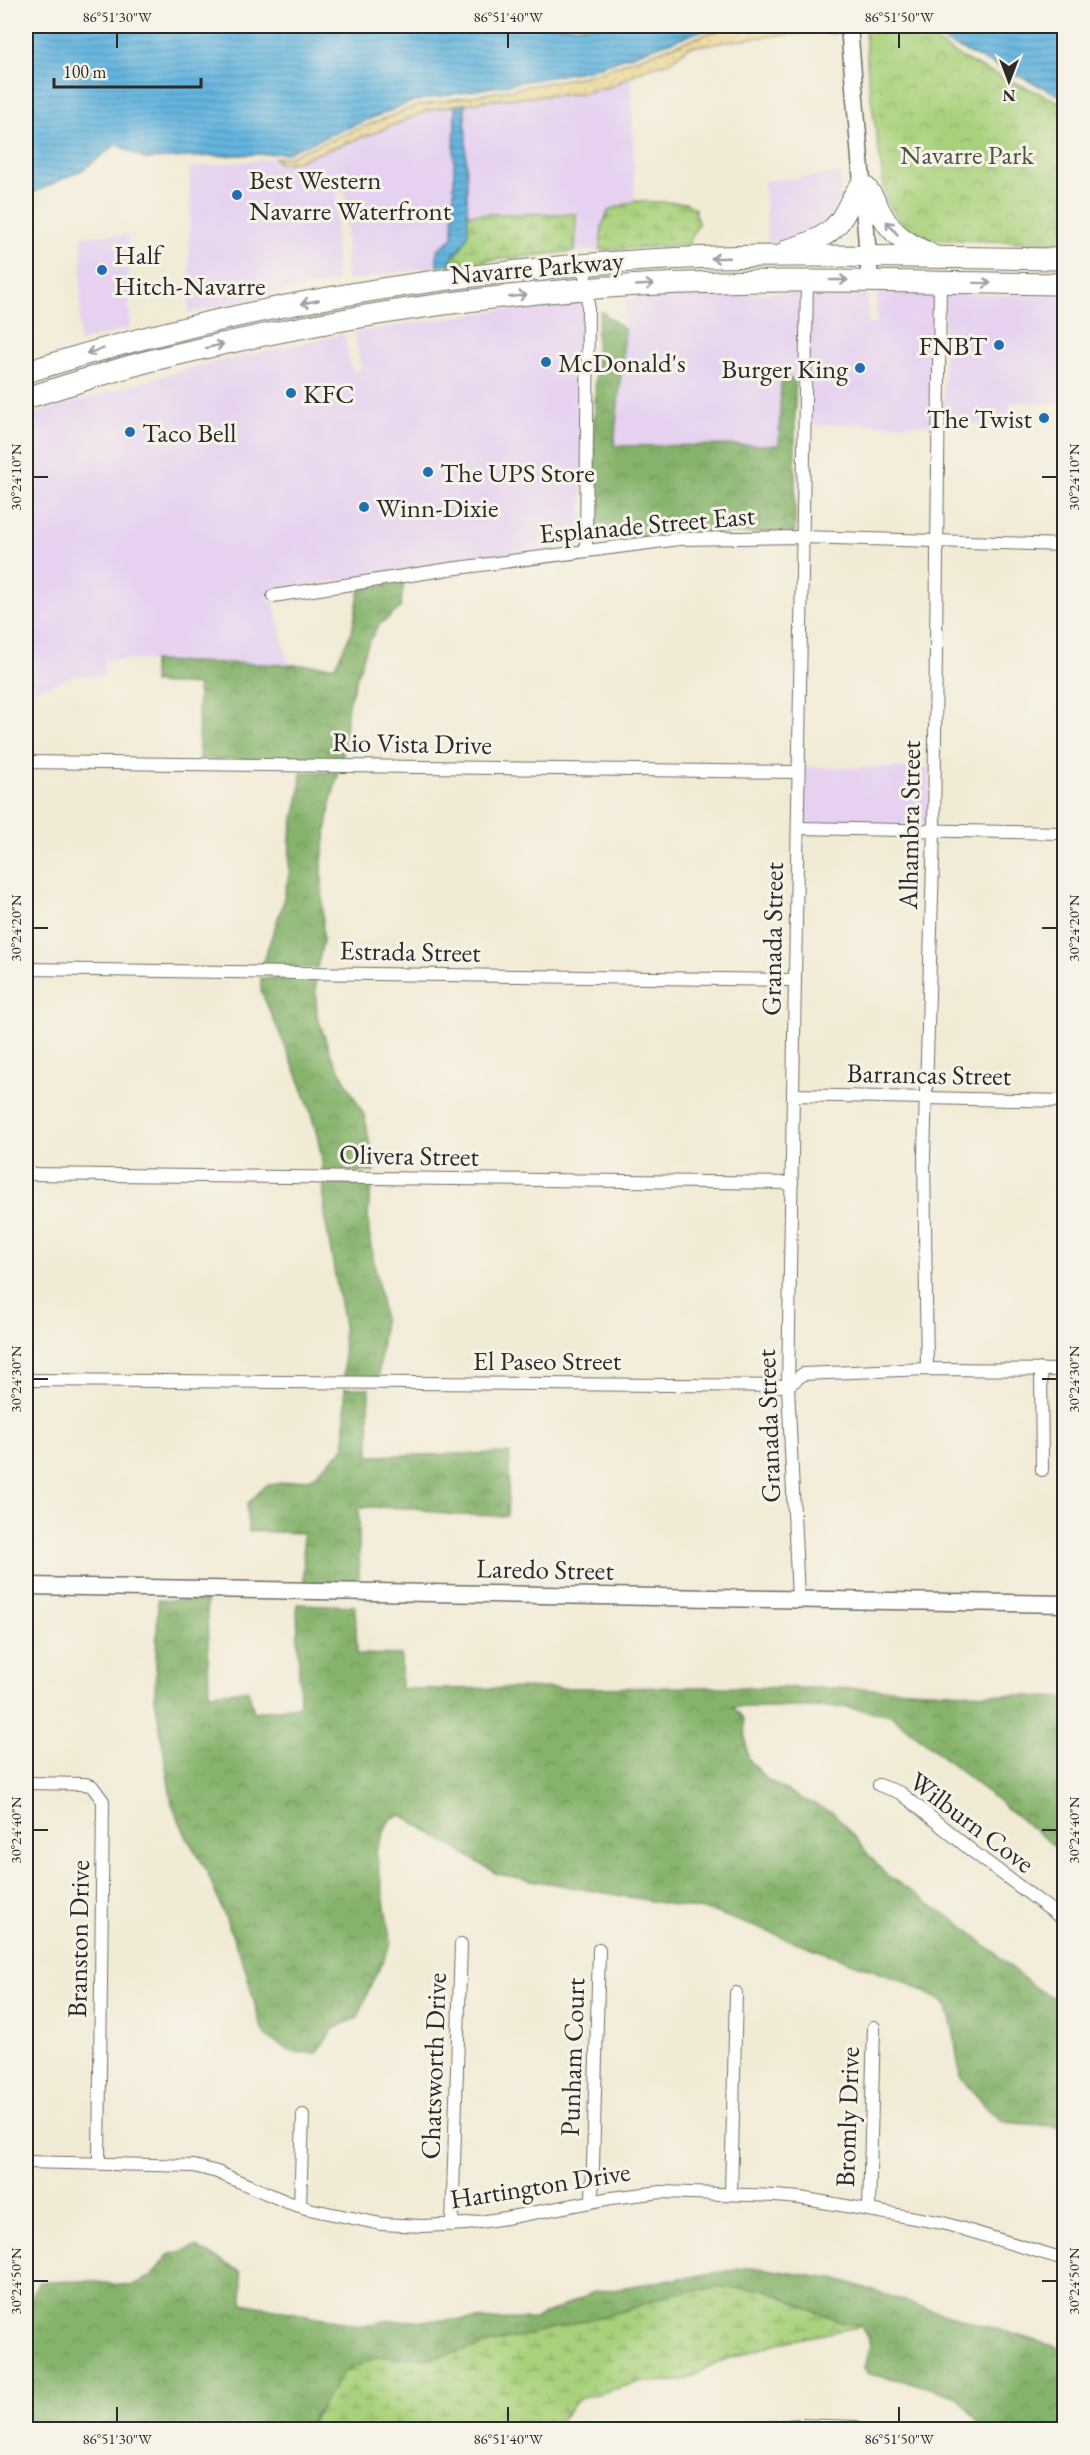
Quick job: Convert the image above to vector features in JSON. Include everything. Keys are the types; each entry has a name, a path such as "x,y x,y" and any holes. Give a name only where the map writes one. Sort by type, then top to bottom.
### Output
{"highway":[{"path":"770,256 817,241 825,236 838,223 862,174"},
{"path":"862,174 874,195 881,214 894,232 936,258"},
{"name":"Navarre Parkway","path":"26,372 127,342 342,296 584,264 770,256 1065,259"},
{"name":"Navarre Parkway","path":"26,398 164,358 346,319 446,304 586,289 807,280 1065,284"},
{"path":"164,358 172,332"},
{"path":"114,372 127,355 127,342"}],"street":[{"path":"849,26 870,280"},
{"path":"584,264 586,289 586,550"},
{"name":"Granada Street","path":"798,1598 788,1386 807,280"},
{"name":"Alhambra Street","path":"927,1369 924,1156 934,831 940,282"},
{"name":"Esplanade Street East","path":"273,596 586,550 679,539 802,537 1065,544"},
{"name":"Rio Vista Drive","path":"26,762 797,772"},
{"path":"798,828 1065,833"},
{"name":"Estrada Street","path":"26,969 794,980"},
{"name":"Barrancas Street","path":"793,1095 927,1096 1065,1101"},
{"name":"Olivera Street","path":"26,1174 792,1183"},
{"name":"El Paseo Street","path":"26,1380 788,1386 802,1374 927,1369 1065,1370"},
{"path":"1041,1369 1042,1470"},
{"name":"Laredo Street","path":"26,1586 1065,1604"},
{"name":"Branston Drive","path":"26,1783 85,1784 98,1792 103,1802 99,2163"},
{"name":"Wilburn Cove","path":"879,1785 901,1793 972,1851 1065,1920"},
{"name":"Chatsworth Drive","path":"453,2225 461,1944"},
{"name":"Punham Court","path":"592,2201 599,1949"},
{"path":"731,2194 736,1993"},
{"name":"Bromly Drive","path":"868,2209 874,2027"},
{"path":"300,2206 303,2115"},
{"name":"Hartington Drive","path":"26,2162 194,2166 217,2172 300,2206 381,2224 453,2225 506,2218 592,2201 661,2192 800,2198 943,2223 1065,2259"},
{"path":"741,2430 798,2425 856,2427"}],"shaded area":[{"path":"631,77 635,201 609,210 602,226 600,250 575,251 576,214 468,214 465,104 619,83"},
{"path":"455,105 453,238 437,250 437,266 346,281 346,192 336,192 336,282 189,313 190,168 275,158 279,163 294,162 377,132 429,110"},
{"path":"840,174 841,205 827,225 801,239 768,243 764,181"},
{"path":"128,234 130,328 79,342 82,236"},
{"path":"801,292 795,379 781,378 779,445 614,446 625,330 625,298"},
{"path":"811,292 867,293 868,324 877,323 877,293 935,294 933,424 809,425"},
{"path":"945,294 1064,295 1064,404 1010,403 1011,424 943,424"},
{"path":"583,303 582,545 268,591 269,602 274,602 289,666 105,659 104,676 76,676 26,693 26,416 204,364 344,334 352,372 361,369 354,332 531,306"},
{"path":"802,767 929,768 929,825 803,823"}],"green space":[{"name":"Navarre Park","path":"865,26 919,26 933,39 968,61 1064,104 1064,243 922,239 898,219 886,199 868,78"},
{"path":"635,201 686,203 695,209 698,224 688,245 600,250 602,226 609,210"},
{"path":"468,214 576,214 575,251 449,265 450,260 466,240"},
{"path":"601,311 625,330 614,446 779,445 781,378 795,379 795,532 679,534 591,544 597,330"},
{"path":"404,582 400,608 377,627 366,649 348,704 342,761 199,759 198,685 153,683 153,661 335,666 352,631 360,589"},
{"path":"301,772 339,772 331,800 322,861 323,941 317,968 261,967 282,907 289,874 290,836 300,791"},
{"path":"261,978 315,979 317,1016 331,1055 364,1115 375,1172 323,1172 308,1103 261,991"},
{"path":"323,1183 373,1184 368,1217 383,1317 379,1377 344,1377 343,1320 326,1224"},
{"path":"345,1388 369,1388 369,1456 510,1453 507,1516 452,1515 415,1508 359,1507 359,1586 304,1585 303,1533 248,1531 247,1505 265,1486 312,1478 345,1447"},
{"path":"158,1600 207,1601 209,1693 248,1690 254,1712 300,1705 297,1604 355,1606 357,1654 401,1655 401,1689 715,1687 890,1689 1064,1698 1064,1854 891,1715 846,1707 733,1707 743,1718 748,1758 766,1779 834,1813 884,1873 967,1929 1035,1988 1064,2003 1064,2127 1003,2122 988,2109 960,2077 954,2034 946,2003 908,1983 714,1912 497,1874 402,1815 390,1819 376,1851 391,1944 358,2018 335,2027 316,2053 292,2052 266,2037 260,2024 245,1967 205,1867 187,1838 172,1804 155,1697"},
{"path":"196,2247 241,2272 243,2303 364,2326 385,2321 535,2319 594,2292 752,2267 844,2281 922,2307 1064,2349 1064,2429 983,2429 959,2397 910,2382 868,2374 864,2369 870,2344 862,2326 839,2322 764,2289 671,2294 628,2310 432,2358 375,2357 314,2414 306,2429 26,2430 26,2310 39,2282 88,2281 130,2286 151,2277 168,2255"},
{"path":"717,2288 764,2289 839,2322 862,2326 775,2344 715,2363 684,2381 640,2382 579,2399 559,2421 499,2423 470,2430 306,2429 344,2372 375,2357 432,2358 628,2310 671,2294"}],"sand":[{"path":"729,26 834,26 834,34 823,32 769,36 688,47 670,62 645,69 612,86 582,93 490,100 429,110 377,132 294,162 279,163 275,158 287,157 416,106 591,75"}],"water":[{"path":"26,26 715,26 589,70 414,101 286,153 144,159 117,144 84,169 26,196"},
{"path":"930,26 1064,26 1064,97 945,42"},
{"path":"465,104 468,233 449,265 437,266 437,250 453,238 455,105"}],"place":[{"name":"Best Western Navarre Waterfront","path":"237,195"},
{"name":"Half Hitch-Navarre","path":"102,270"},
{"name":"FNBT","path":"999,345"},
{"name":"McDonald's","path":"546,362"},
{"name":"Burger King","path":"860,368"},
{"name":"KFC","path":"291,393"},
{"name":"The Twist","path":"1044,418"},
{"name":"Taco Bell","path":"130,432"},
{"name":"The UPS Store","path":"428,472"},
{"name":"Winn-Dixie","path":"364,507"}]}
